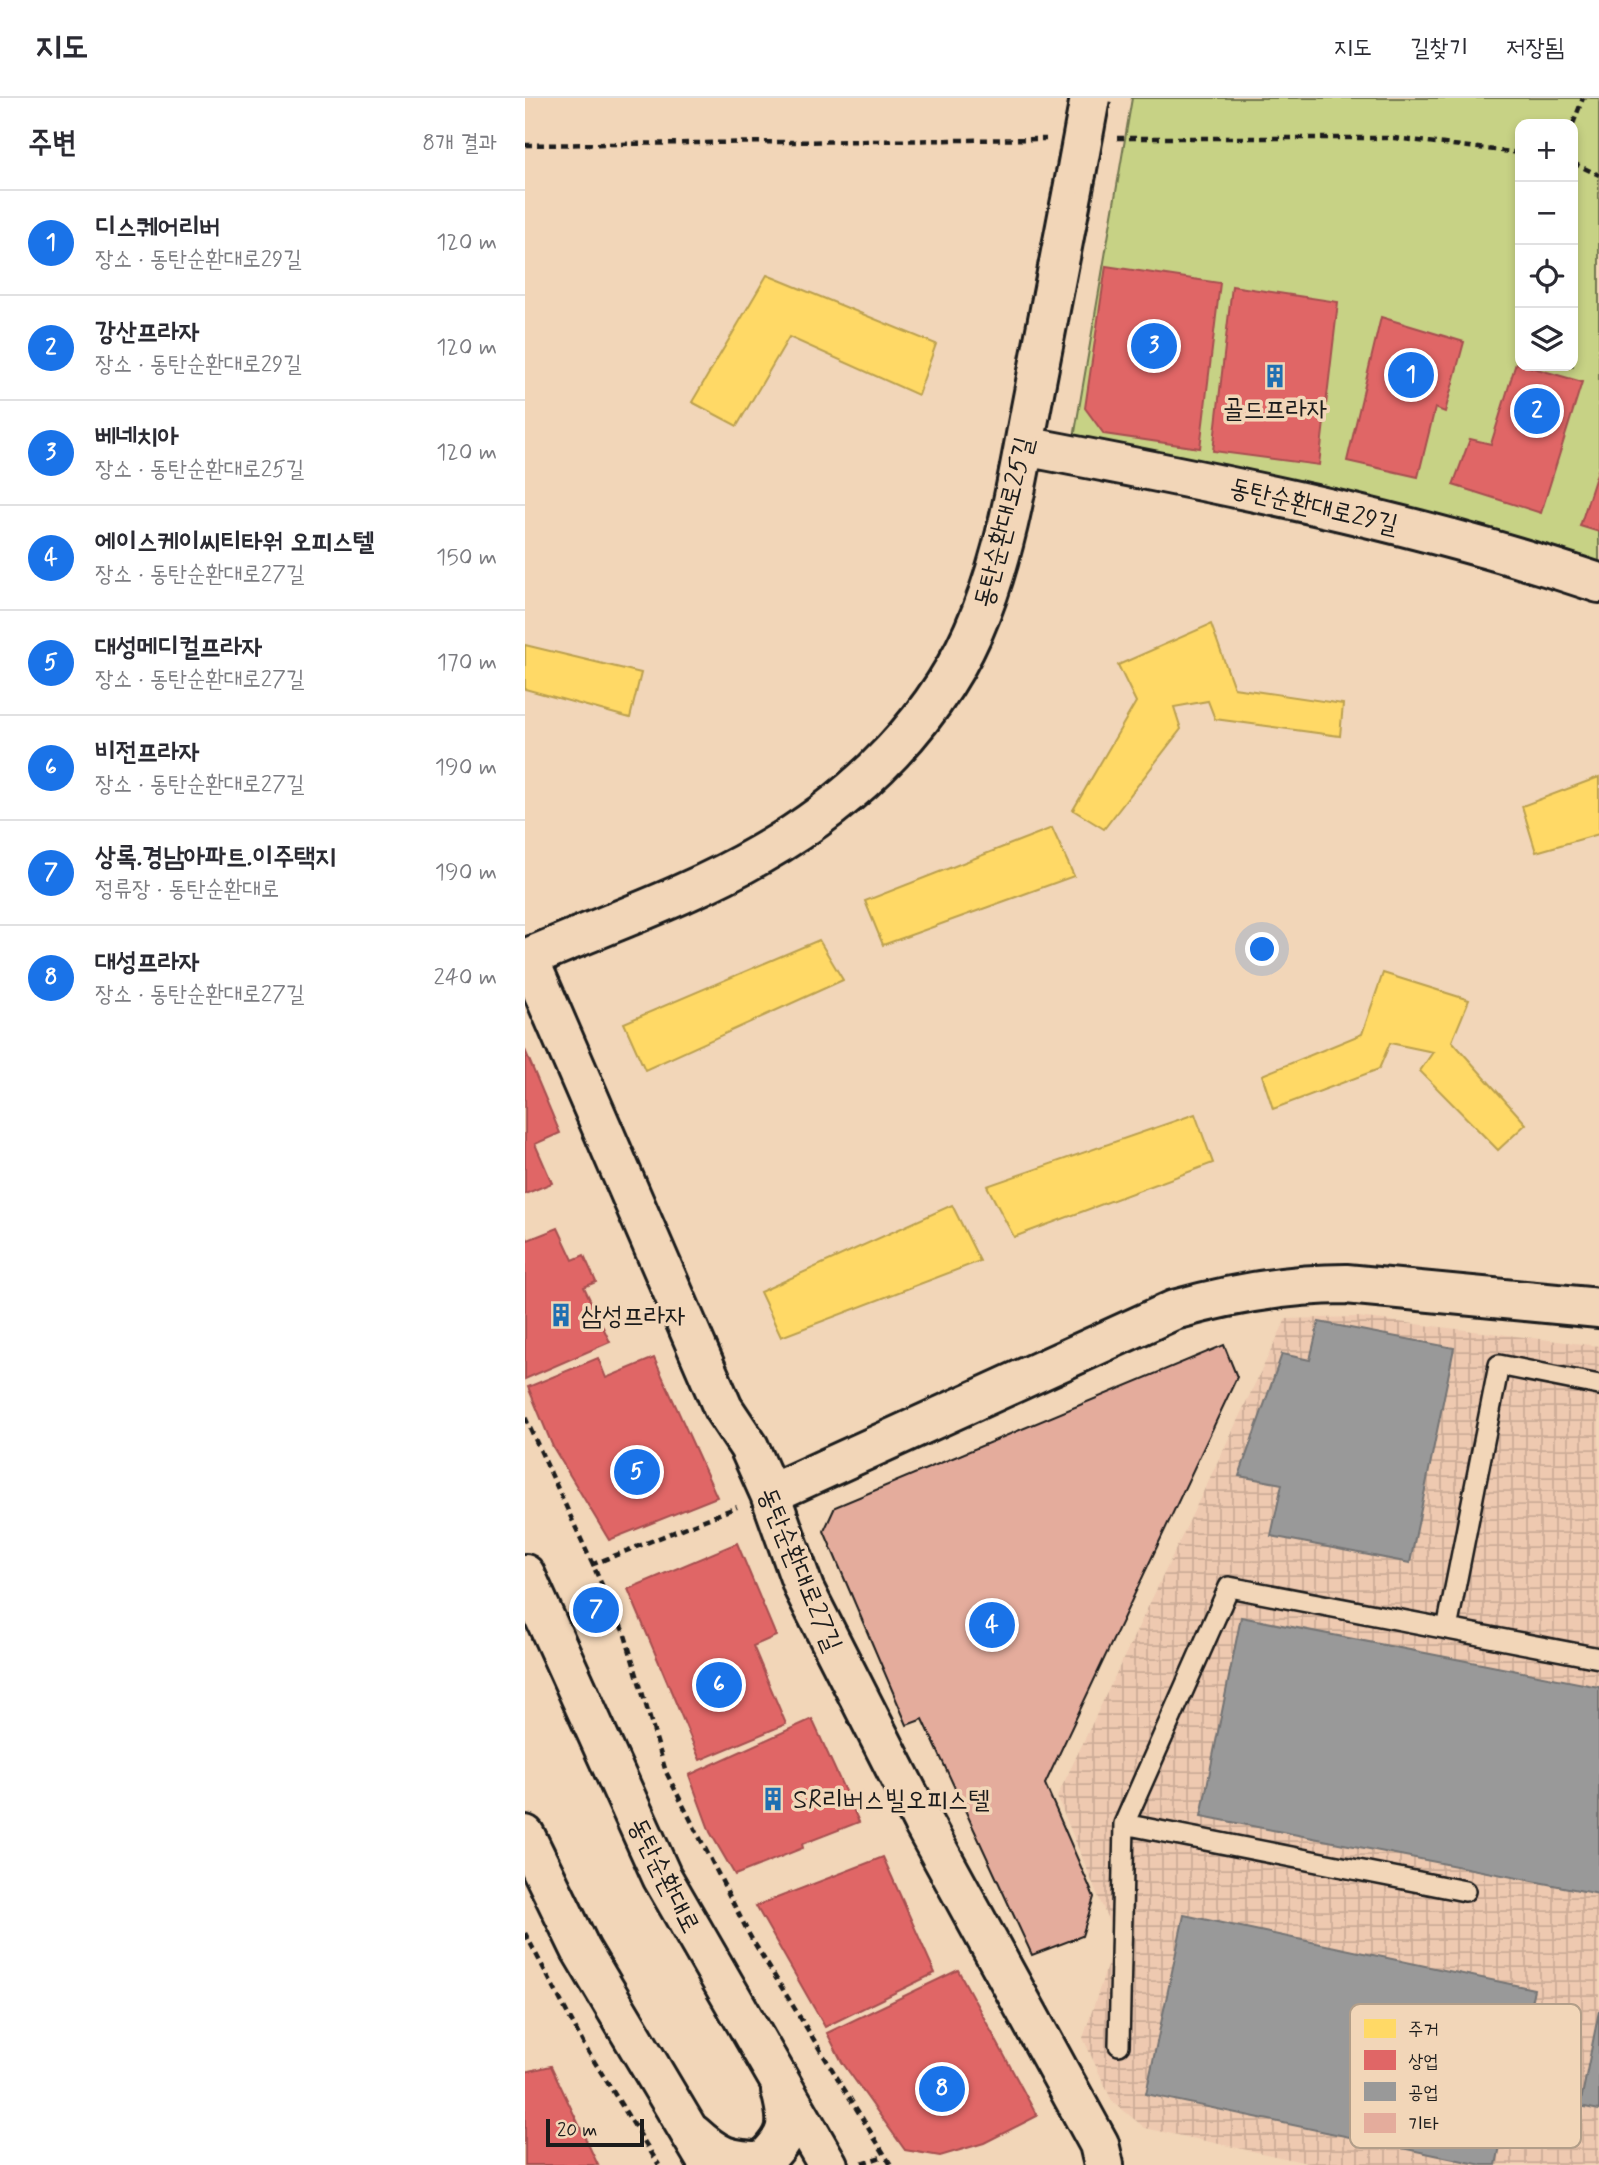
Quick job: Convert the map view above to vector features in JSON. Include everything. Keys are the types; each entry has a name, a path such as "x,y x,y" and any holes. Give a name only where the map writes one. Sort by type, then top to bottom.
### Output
{"street":[{"name":"동탄순환대로25길","path":"527,958 691,889 760,855 838,804 910,732 942,690 971,635 997,566 1024,446 1090,98"},
{"name":"동탄순환대로29길","path":"1024,446 1293,498 1506,552 1599,583"},
{"name":"동탄순환대로27길","path":"527,958 723,1408 749,1447 770,1494 804,1589 922,1821 1098,2144 1104,2165"},
{"path":"770,1494 1174,1310 1223,1296 1304,1284 1346,1284 1599,1308"},
{"name":"동탄순환대로","path":"525,1574 662,1877 779,2085 828,2165"},
{"path":"525,1835 581,1951 709,2165"},
{"path":"689,2130 713,2153 737,2161 763,2161 781,2144 789,2120 779,2085"}],"lane":[{"path":"1447,1629 1499,1366 1599,1385"},
{"path":"1119,2045 1124,1824 1229,1587 1599,1658"},
{"path":"1124,1824 1465,1891"}],"path":[{"path":"1575,119 1583,98"},
{"path":"1103,139 1394,138 1515,152"},
{"path":"525,145 1048,139"},
{"path":"1578,165 1599,175"},
{"path":"525,1418 625,1635 666,1772 750,1936 891,2165"},
{"path":"591,1565 770,1494"},
{"path":"525,1933 584,2045 659,2165"},
{"path":"856,2165 885,2156"}],"shaded area":[{"path":"1357,1317 1599,1346 1599,2165 1317,2165 1145,2128 1112,2101 1083,2038 1116,1939 1057,1797 1286,1319"}],"green space":[{"path":"1132,98 1599,98 1599,573 1074,438"}],"building: 주거":[{"path":"767,275 936,344 918,395 789,337 737,426 692,402"},
{"path":"1211,624 1234,688 1343,704 1340,736 1215,719 1208,701 1174,707 1181,729 1104,829 1073,810 1136,702 1118,665"},
{"path":"525,645 641,673 630,718 525,689"},
{"path":"1599,777 1599,834 1536,852 1522,806"},
{"path":"1052,828 1074,876 883,945 865,901"},
{"path":"819,940 843,980 645,1070 624,1023"},
{"path":"1383,973 1469,1000 1452,1041 1526,1124 1498,1150 1420,1071 1433,1052 1390,1043 1379,1069 1273,1109 1262,1075 1362,1034"},
{"path":"1195,1114 1213,1163 1014,1237 987,1186"},
{"path":"952,1205 980,1261 781,1337 760,1292"}],"building: 상업":[{"path":"1106,266 1220,283 1200,448 1104,434 1085,408"},
{"name":"골드프라자","path":"1232,286 1338,302 1319,465 1213,451"},
{"path":"1381,317 1464,342 1445,412 1435,408 1418,477 1347,461"},
{"path":"1515,366 1515,371 1544,371 1582,382 1541,513 1453,485 1470,439 1491,444"},
{"path":"1599,467 1599,532 1580,526"},
{"path":"525,1050 560,1133 535,1144 552,1183 525,1194"},
{"name":"삼성프라자","path":"558,1228 573,1260 584,1255 596,1282 584,1287 610,1342 525,1379 525,1234 528,1240"},
{"path":"598,1358 606,1378 654,1358 717,1497 609,1540 553,1447 528,1387"},
{"path":"737,1543 776,1636 753,1646 786,1724 700,1760 628,1589"},
{"name":"SR리버스빌오피스텔","path":"812,1719 859,1822 802,1844 803,1848 735,1875 710,1832 689,1775"},
{"path":"883,1857 935,1973 825,2027 756,1906"},
{"path":"958,1970 1037,2116 984,2143 940,2156 905,2150 842,2062 827,2033"},
{"path":"551,2066 598,2165 525,2165 525,2072"}],"building: 공업":[{"path":"1319,1322 1454,1348 1410,1563 1271,1536 1282,1484 1239,1476 1282,1354 1310,1360"},
{"path":"1241,1617 1599,1687 1599,1894 1201,1816"},
{"path":"1184,1915 1534,1989 1531,2004 1350,2004 1350,2137 1146,2094"},
{"path":"1599,2011 1599,2110 1581,2106"},
{"path":"1402,2148 1500,2148 1496,2165 1482,2165"}],"building: 기타":[{"path":"1224,1345 1237,1377 1045,1784 1094,1897 1082,1936 1032,1955 923,1719 907,1725 824,1531 835,1507"}],"place":[{"name":"베네치아","path":"1154,346"},
{"name":"디스퀘어리버","path":"1411,375"},
{"name":"골드프라자","path":"1275,376"},
{"name":"강산프라자","path":"1537,411"},
{"name":"삼성프라자","path":"561,1315"},
{"name":"대성메디컬프라자","path":"637,1472"},
{"name":"상록.경남아파트.이주택지","path":"596,1610"},
{"name":"에이스케이씨티타워 오피스텔","path":"992,1625"},
{"name":"비전프라자","path":"719,1685"},
{"name":"SR리버스빌오피스텔","path":"773,1799"},
{"name":"대성프라자","path":"942,2089"}]}
